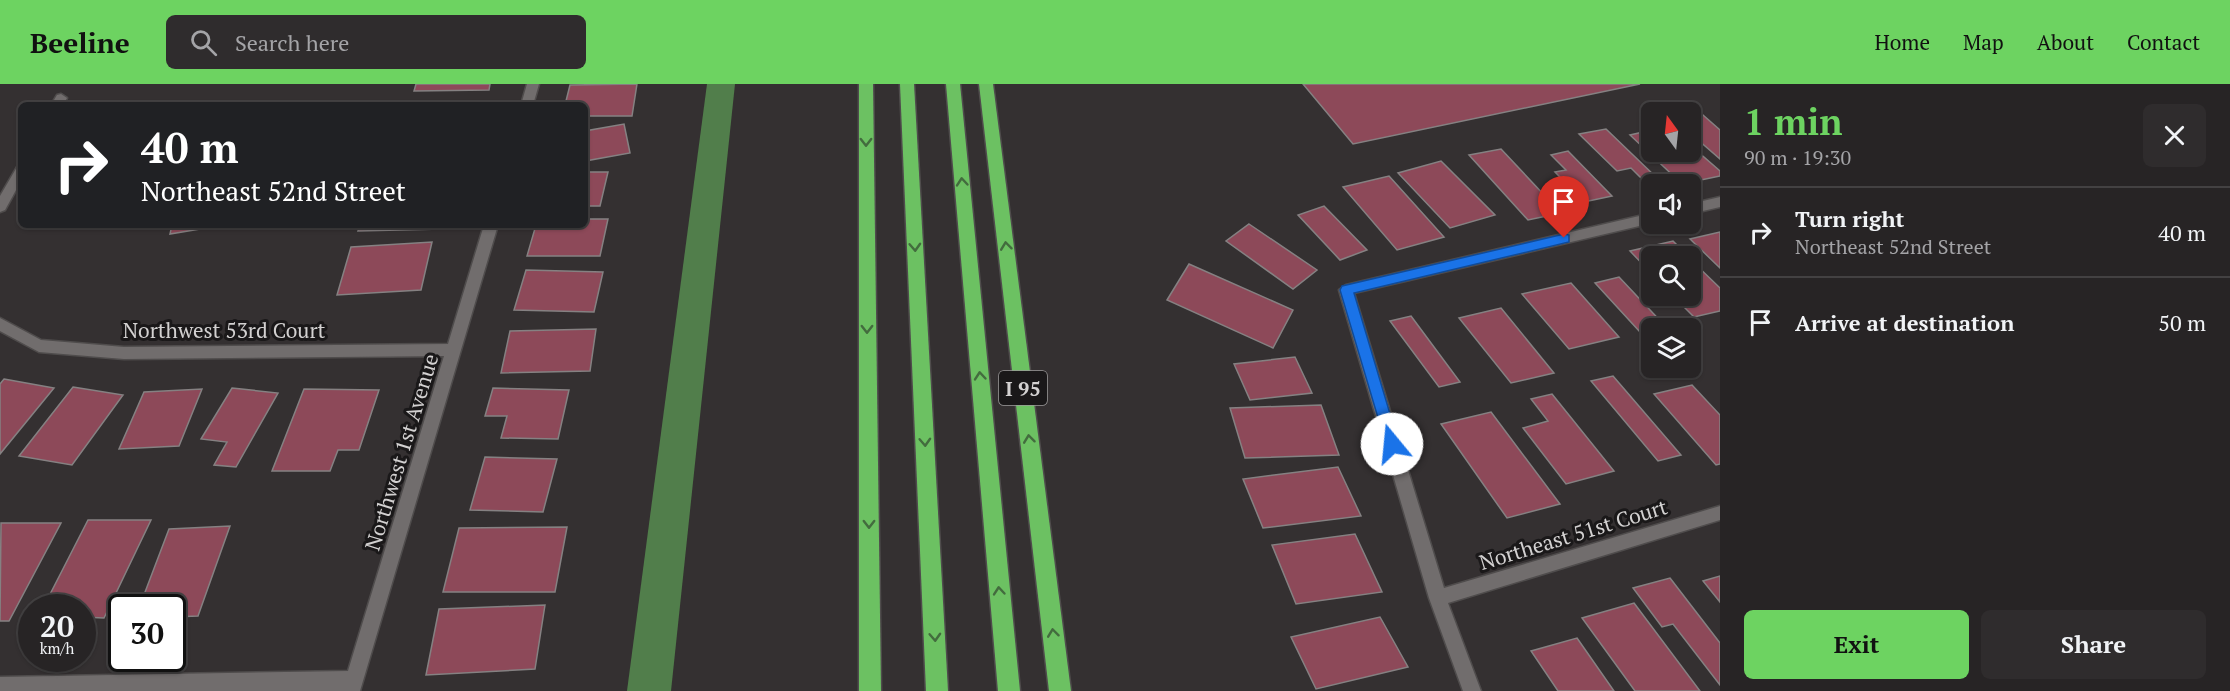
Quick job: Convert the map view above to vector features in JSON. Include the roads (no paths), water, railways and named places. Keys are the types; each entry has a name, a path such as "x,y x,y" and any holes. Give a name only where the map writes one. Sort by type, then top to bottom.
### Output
{"highway":[{"path":"866,84 870,691"},
{"path":"907,84 938,691"},
{"path":"953,84 1009,691"},
{"name":"I 95","path":"986,84 1060,691"}],"street":[{"path":"528,102 533,84"},
{"path":"0,207 18,175"},
{"path":"1701,206 1720,202"},
{"path":"1472,691 1438,597 1346,290 1641,221"},
{"name":"Northwest 1st Avenue","path":"353,686 490,228"},
{"name":"Northwest 53rd Court","path":"0,324 39,346 124,353 454,350"},
{"name":"Northeast 51st Court","path":"1438,597 1720,513"},
{"path":"0,687 353,686"}],"waterway":[{"path":"649,691 721,84"}]}
